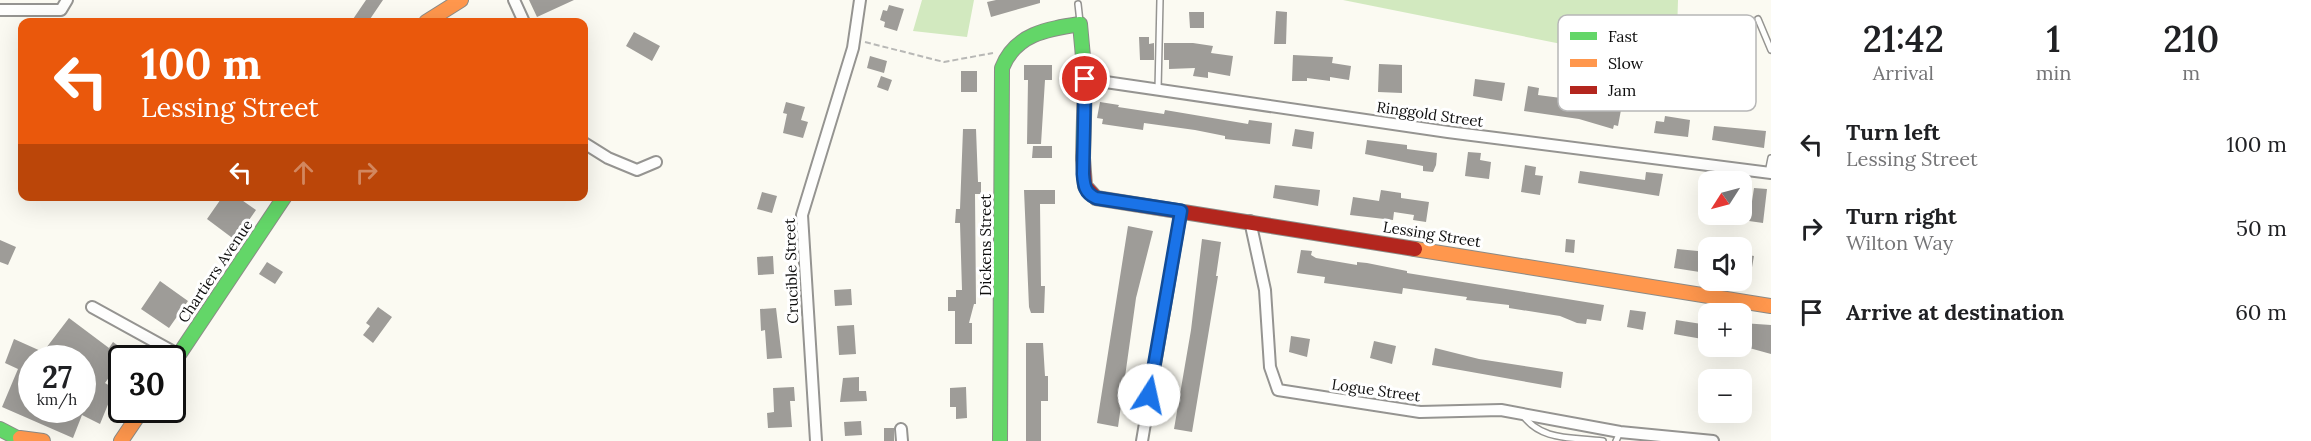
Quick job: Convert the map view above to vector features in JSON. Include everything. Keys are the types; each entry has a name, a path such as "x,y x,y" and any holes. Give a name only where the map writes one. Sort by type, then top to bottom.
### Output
{"street":[{"path":"0,10 61,10 67,0"},
{"path":"432,18 461,0"},
{"path":"514,0 522,18"},
{"name":"Crucible Street","path":"816,441 802,215 855,39 860,0"},
{"path":"1008,50 1030,36 1080,24 1085,79"},
{"name":"Dickens Street","path":"1000,441 1002,68 1008,50"},
{"name":"Ringgold Street","path":"1085,79 1770,173"},
{"name":"Lessing Street","path":"1085,79 1084,187 1089,195 1096,198 1771,306"},
{"path":"588,146 608,158 637,170 656,162"},
{"name":"Chartiers Avenue","path":"186,345 282,201"},
{"path":"1142,441 1181,211"},
{"name":"Logue Street","path":"1250,221 1265,290 1270,367 1278,390 1420,412 1501,410 1618,436 1713,441"},
{"path":"92,307 152,345"},
{"path":"121,441 133,423"},
{"path":"0,429 21,440 43,441"},
{"path":"901,429 902,441"}],"lane":[{"path":"1158,90 1160,0"},
{"path":"1078,4 1080,24"},
{"path":"1758,19 1771,51"},
{"path":"1770,173 1771,158"},
{"path":"1522,414 1532,428 1542,435 1603,441"}],"path":[{"path":"855,39 944,62 1008,50"}],"green space":[{"path":"922,0 974,0 967,37 913,31"},
{"path":"1343,0 1678,0 1678,15 1558,15 1558,43"}],"building":[{"path":"366,0 383,0 371,18 354,18"},
{"path":"529,0 574,0 537,17"},
{"path":"1040,0 1040,3 991,17 987,2"},
{"path":"889,5 904,9 897,31 884,27 885,22 880,20 883,10 887,11"},
{"path":"1276,11 1287,12 1286,44 1274,44"},
{"path":"1189,12 1204,12 1204,28 1190,28"},
{"path":"634,32 660,46 652,61 626,46"},
{"path":"1139,37 1149,37 1149,44 1154,43 1154,60 1140,60"},
{"path":"1164,43 1213,46 1211,53 1233,56 1230,76 1208,72 1208,78 1193,76 1195,68 1169,69 1169,60 1164,60"},
{"path":"1293,55 1333,57 1332,63 1351,66 1349,80 1330,77 1330,81 1307,78 1307,81 1292,81"},
{"path":"870,56 887,61 884,73 867,68"},
{"path":"1379,64 1402,65 1402,93 1378,92"},
{"path":"1024,65 1052,65 1052,80 1045,80 1041,144 1027,144 1028,80 1024,80"},
{"path":"961,71 977,71 977,92 961,92"},
{"path":"881,76 892,80 888,91 877,87"},
{"path":"1475,79 1505,83 1502,101 1473,96"},
{"path":"1528,86 1539,88 1538,95 1558,98 1558,111 1621,111 1618,126 1614,125 1613,129 1579,119 1524,111"},
{"path":"786,102 805,107 801,120 808,122 803,138 783,133 787,114 783,113"},
{"path":"1100,102 1164,114 1165,110 1248,124 1249,120 1272,123 1270,144 1225,139 1225,136 1195,130 1144,123 1143,130 1102,124 1103,119 1097,118"},
{"path":"1665,116 1690,120 1688,137 1654,133 1656,121 1664,122"},
{"path":"1714,126 1766,131 1764,148 1712,140"},
{"path":"963,129 976,129 978,182 981,182 981,194 975,194 976,304 974,304 969,323 972,323 972,344 955,344 955,311 948,311 948,297 956,297 956,290 962,290 960,223 955,223 956,209 960,209"},
{"path":"1295,129 1314,132 1312,149 1292,146"},
{"path":"1367,140 1407,145 1407,149 1437,153 1436,165 1433,172 1423,171 1423,166 1365,154"},
{"path":"1033,146 1052,146 1052,158 1032,158"},
{"path":"1468,152 1481,153 1480,160 1491,162 1489,179 1465,176"},
{"path":"1525,165 1536,167 1535,175 1543,176 1540,195 1521,192"},
{"path":"1580,171 1645,180 1646,172 1663,174 1659,196 1578,183"},
{"path":"1275,185 1320,190 1318,206 1273,198"},
{"path":"1754,188 1767,189 1763,223 1752,221"},
{"path":"1024,190 1055,190 1055,204 1040,204 1041,286 1045,286 1044,313 1031,313 1029,307"},
{"path":"1381,190 1401,193 1401,198 1429,202 1426,222 1413,220 1414,215 1394,212 1393,220 1350,215 1353,197 1379,201"},
{"path":"762,192 777,196 772,213 757,209"},
{"path":"220,201 243,201 256,210 235,240 207,219"},
{"path":"1128,226 1153,231 1136,298 1118,427 1097,423"},
{"path":"1202,239 1221,242 1216,276 1218,276 1192,432 1174,429 1191,330"},
{"path":"1566,239 1575,240 1574,253 1565,252"},
{"path":"0,240 16,247 8,265 0,262"},
{"path":"1677,249 1698,251 1698,272 1674,268"},
{"path":"1301,250 1312,251 1311,255 1316,258 1357,265 1357,262 1367,263 1407,271 1407,273 1604,305 1601,321 1587,319 1586,324 1577,323 1560,316 1509,308 1509,305 1466,300 1467,297 1403,288 1402,294 1324,283 1325,277 1297,273"},
{"path":"773,256 774,274 758,275 757,257"},
{"path":"267,262 283,272 275,284 259,274"},
{"path":"160,281 188,301 169,328 141,309"},
{"path":"851,289 852,305 835,306 834,290"},
{"path":"378,307 392,317 373,343 363,335 370,326 366,323"},
{"path":"776,308 782,358 767,359 765,330 761,331 760,309"},
{"path":"1630,310 1646,312 1643,330 1627,327"},
{"path":"69,318 108,347 108,379 105,383 108,385 108,404 100,424 96,422 96,345 48,345"},
{"path":"1676,320 1698,323 1698,338 1674,334"},
{"path":"1752,324 1771,325 1771,354 1752,349"},
{"path":"854,325 856,354 839,355 837,326"},
{"path":"1291,336 1310,339 1307,357 1289,352"},
{"path":"14,339 27,345 18,345 18,369 5,363"},
{"path":"1374,341 1396,346 1392,364 1370,358"},
{"path":"1026,343 1043,343 1045,376 1048,376 1048,401 1041,401 1041,441 1026,441"},
{"path":"1435,348 1479,359 1563,372 1561,388 1432,365"},
{"path":"18,369 18,414 2,407"},
{"path":"859,377 859,391 866,391 867,401 840,402 843,378"},
{"path":"794,387 795,401 790,401 792,427 768,428 767,413 774,412 773,388"},
{"path":"966,387 967,418 956,419 956,407 950,407 950,388"},
{"path":"861,421 862,435 845,436 844,422"},
{"path":"39,423 79,423 73,438"},
{"path":"884,428 894,428 894,441 884,441"}],"traffic: fast":[{"path":"1000,441 1002,68 1015,47 1024,40 1044,31 1080,24 1085,79 1083,158"},
{"path":"185,345 282,201"},
{"path":"0,429 23,441"}],"traffic: slow":[{"path":"432,18 461,0"},
{"path":"1415,249 1771,306"},
{"path":"121,441 133,423"},
{"path":"20,438 43,441"}],"traffic: jam":[{"path":"1083,158 1085,186 1096,198 1415,249"}],"route":[{"path":"1085,79 1083,174 1084,187 1089,195 1181,211 1149,395"}]}
